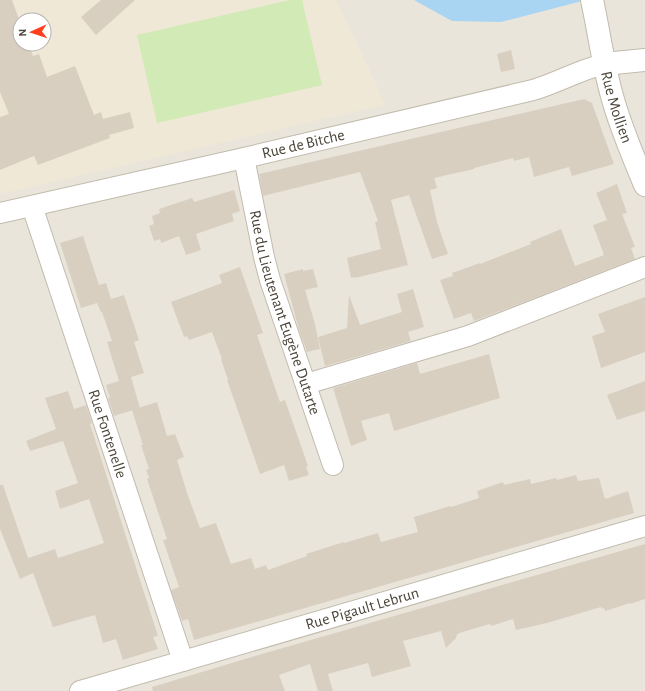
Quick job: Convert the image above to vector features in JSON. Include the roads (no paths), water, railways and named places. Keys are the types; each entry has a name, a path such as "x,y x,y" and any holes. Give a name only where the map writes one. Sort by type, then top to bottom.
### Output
{"street":[{"name":"Rue Mollien","path":"592,0 612,98 645,185"},
{"path":"604,64 645,60"},
{"name":"Rue de Bitche","path":"0,213 244,158 533,90 581,70 604,64"},
{"name":"Rue du Lieutenant Eugène Dutarte","path":"244,158 270,280 333,465"},
{"name":"Rue Fontenelle","path":"32,206 184,661"},
{"path":"306,384 468,336 645,267"},
{"name":"Rue Pigault Lebrun","path":"80,691 645,526"}],"water":[{"path":"414,0 586,0 501,22 452,21"}]}
